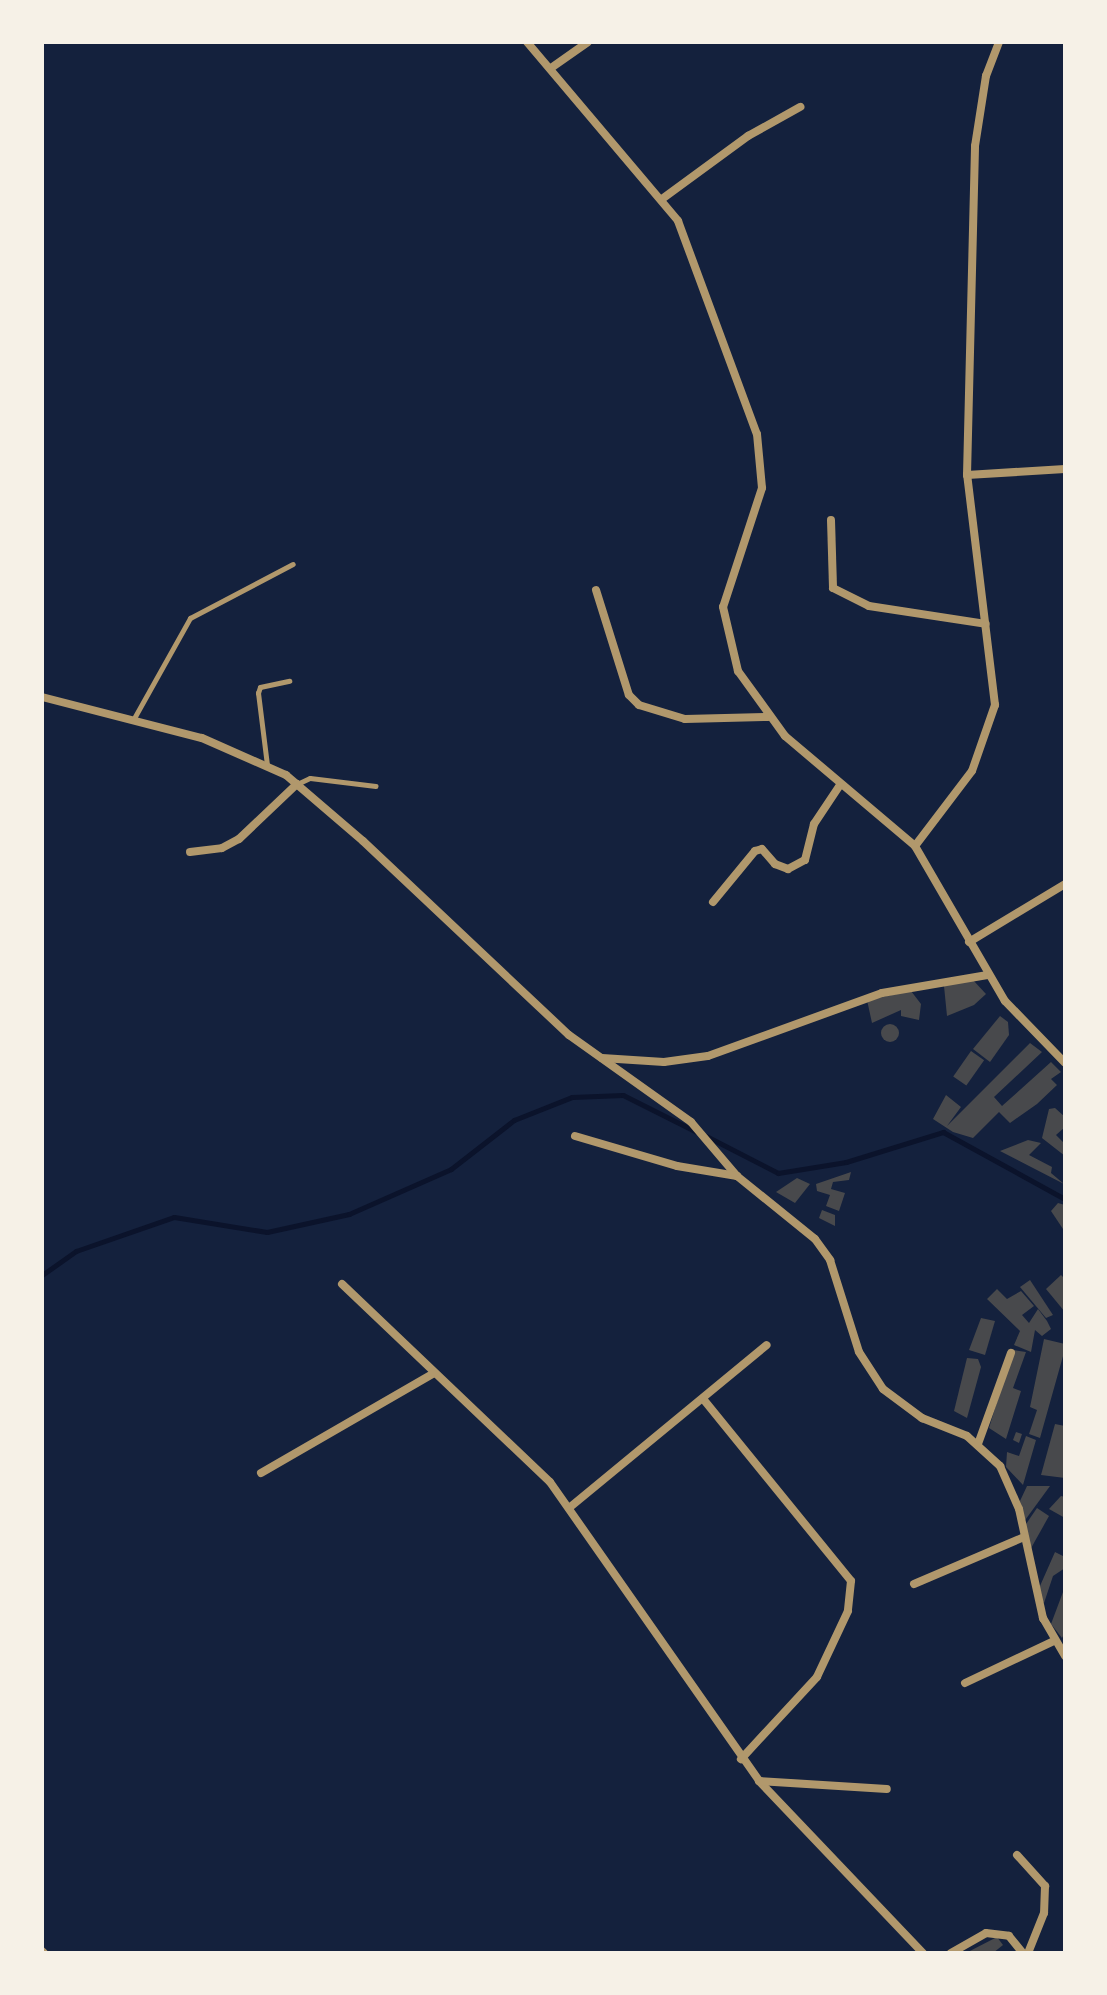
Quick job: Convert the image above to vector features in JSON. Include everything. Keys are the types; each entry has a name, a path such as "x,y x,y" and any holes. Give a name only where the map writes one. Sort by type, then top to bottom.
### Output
{"street":[{"path":"527,42 662,199 691,246 763,463 762,488 723,607 738,671 768,717 840,785 915,846 987,975 1013,1011 1064,1059"},
{"path":"551,68 588,42"},
{"path":"915,846 972,771 991,726 994,677 967,475 975,146 986,76 999,42"},
{"path":"662,199 748,136 800,107"},
{"path":"967,475 1065,469"},
{"path":"831,520 833,588 869,606 986,624"},
{"path":"596,590 629,695 639,705 685,719 768,717"},
{"path":"42,697 202,738 267,765 297,784 536,1007 599,1058 691,1122 737,1176 815,1239 830,1260 859,1352 883,1389 922,1418 978,1444 1012,1485 1035,1597 1054,1641 1065,1656"},
{"path":"190,852 222,848 239,839 297,784"},
{"path":"713,902 755,851 762,849 775,864 788,869 805,860 814,824 840,785"},
{"path":"969,942 1065,884"},
{"path":"599,1058 664,1062 708,1056 882,993 987,975"},
{"path":"575,1136 677,1166 737,1176"},
{"path":"342,1284 527,1458 569,1508 741,1759 923,1953"},
{"path":"569,1508 704,1400 767,1345"},
{"path":"978,1444 1011,1353"},
{"path":"261,1473 434,1373"},
{"path":"704,1400 851,1581 848,1611 817,1677 741,1759"},
{"path":"914,1584 1024,1537"},
{"path":"965,1683 1054,1641"},
{"path":"759,1781 887,1789"},
{"path":"951,1953 986,1933 1009,1936 1025,1953 1044,1913 1045,1886 1017,1855"}],"lane":[{"path":"133,720 190,618 293,564"},
{"path":"267,765 258,693 260,687 289,681"},
{"path":"297,784 310,778 376,786"}],"building":[{"path":"973,980 986,994 974,1005 947,1016 944,986"},
{"path":"911,991 921,1004 919,1020 901,1016 901,1010 872,1023 867,1000"},
{"path":"1000,1016 1008,1022 1009,1035 990,1062 973,1049"},
{"path":"890,1024 899,1033 890,1042 881,1033"},
{"path":"1030,1043 1042,1052 994,1097 1002,1106 1051,1062 1061,1072 1051,1079 1057,1085 1037,1104 1010,1123 999,1112 973,1138 953,1132 933,1119 946,1095 961,1107 947,1126"},
{"path":"971,1051 984,1060 966,1086 953,1076"},
{"path":"1055,1108 1065,1117 1065,1127 1056,1135 1065,1144 1065,1156 1042,1138 1049,1109"},
{"path":"1028,1140 1041,1143 1029,1155 1052,1167 1051,1173 1064,1184 1000,1151"},
{"path":"851,1172 849,1180 833,1182 831,1189 845,1193 839,1211 826,1206 830,1195 817,1191 816,1184"},
{"path":"797,1178 810,1184 795,1203 776,1192"},
{"path":"1058,1203 1065,1205 1065,1232 1051,1211"},
{"path":"822,1210 835,1215 835,1226 819,1218"},
{"path":"1061,1275 1065,1279 1065,1312 1046,1289"},
{"path":"1030,1280 1053,1315 1046,1318 1020,1287"},
{"path":"997,1289 1007,1299 1021,1291 1034,1306 1022,1315 1029,1323 1038,1309 1047,1321 1051,1329 1042,1336 1035,1330 1031,1352 1014,1345 1020,1331 987,1299"},
{"path":"981,1318 995,1321 985,1355 969,1350"},
{"path":"1044,1339 1065,1344 1065,1349 1040,1438 1029,1434 1037,1410 1030,1407"},
{"path":"1013,1350 1026,1352 1013,1388 1021,1391 1006,1439 989,1428"},
{"path":"967,1358 978,1359 981,1367 967,1418 954,1411"},
{"path":"1055,1424 1065,1426 1065,1478 1041,1475"},
{"path":"1016,1432 1022,1434 1019,1443 1013,1440"},
{"path":"1026,1436 1036,1440 1023,1485 1006,1467 1007,1452 1019,1456"},
{"path":"1027,1486 1050,1486 1023,1523 1020,1501"},
{"path":"1061,1496 1065,1497 1065,1518 1049,1509"},
{"path":"1037,1508 1049,1516 1030,1550 1024,1527"},
{"path":"1055,1552 1065,1557 1065,1568 1053,1576 1044,1603 1036,1595"},
{"path":"1063,1592 1065,1632 1062,1638 1051,1624"},
{"path":"997,1937 1003,1945 993,1953 966,1953"}],"waterway":[{"path":"42,1275 76,1251 174,1217 267,1232 349,1214 451,1169 514,1120 572,1097 623,1095 697,1132"},
{"path":"706,1136 778,1173 846,1162 943,1132 1065,1199"}]}
